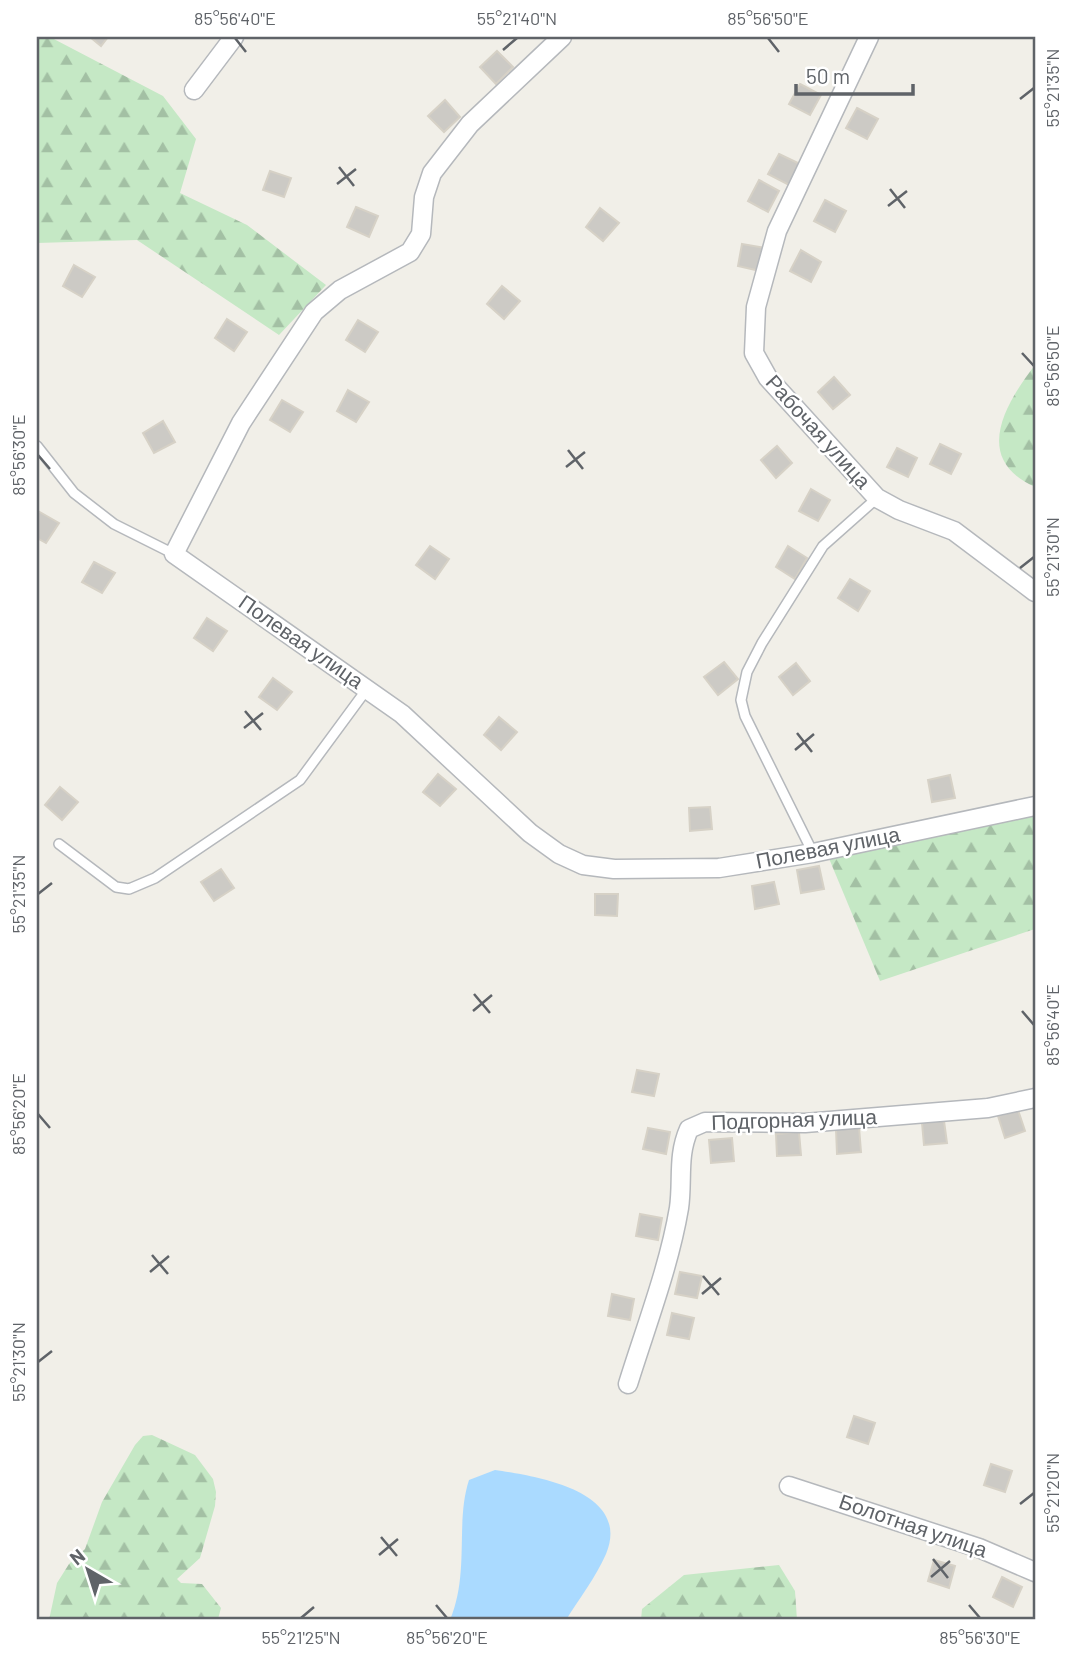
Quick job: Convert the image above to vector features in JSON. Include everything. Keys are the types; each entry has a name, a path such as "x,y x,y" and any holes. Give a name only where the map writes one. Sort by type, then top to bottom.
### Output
{"street":[{"path":"194,90 234,37"},
{"path":"174,554 241,423 314,312 340,290 410,252 421,234 424,197 432,173 470,124 562,37"},
{"name":"Рабочая улица","path":"869,37 777,231 756,307 754,353 768,378 877,498 954,531 1035,592"},
{"name":"Полевая улица","path":"174,554 402,714 530,833 559,854 583,865 614,869 719,868 813,853 1035,806"},
{"name":"Подгорная улица","path":"628,1384 665,1265 679,1206 679,1165 689,1129 705,1122 805,1123 988,1108 1035,1098"},
{"name":"Болотная улица","path":"789,1486 979,1548 1035,1572"}],"lane":[{"path":"37,446 84,501 114,524 174,554"},
{"path":"813,853 745,716 741,700 747,672 823,546 877,498"},
{"path":"59,844 116,887 129,889 155,878 300,780 367,689"}],"green space":[{"path":"37,37 50,37 163,96 196,139 180,193 247,225 326,285 279,335 137,240 37,243"},
{"path":"1035,365 1035,487 1016,475 1004,462 999,446 1005,413"},
{"path":"1035,815 1035,929 880,981 828,856"},
{"path":"152,1435 195,1455 213,1479 215,1506 200,1558 177,1579 181,1583 202,1584 221,1608 218,1619 49,1620 57,1583 69,1564 85,1549 102,1502 135,1445 143,1436"},
{"path":"779,1565 795,1591 797,1620 641,1620 642,1609 684,1575"}],"water":[{"path":"495,1470 534,1477 576,1491 593,1501 606,1515 610,1533 606,1554 566,1620 450,1620 459,1584 463,1513 469,1480"}],"building":[{"path":"90,37 108,37 101,46"},
{"path":"497,51 513,67 496,84 480,67"},
{"path":"800,84 821,95 810,115 789,104"},
{"path":"445,100 460,117 444,132 428,116"},
{"path":"857,108 878,119 867,139 846,128"},
{"path":"779,154 800,164 789,185 768,174"},
{"path":"270,171 291,178 284,197 263,190"},
{"path":"759,180 779,191 768,212 748,201"},
{"path":"825,200 846,211 835,232 814,221"},
{"path":"356,207 378,216 369,237 347,227"},
{"path":"600,208 619,223 603,241 586,227"},
{"path":"742,244 765,248 760,271 738,266"},
{"path":"801,250 821,262 811,282 790,271"},
{"path":"74,265 95,277 82,297 63,286"},
{"path":"502,286 520,301 504,319 487,304"},
{"path":"227,319 247,332 234,351 215,338"},
{"path":"358,320 378,332 365,352 346,340"},
{"path":"834,377 850,395 833,409 818,392"},
{"path":"348,390 369,402 356,422 337,411"},
{"path":"282,400 303,412 290,432 270,420"},
{"path":"163,421 175,442 154,453 143,433"},
{"path":"940,444 961,454 951,474 930,464"},
{"path":"777,446 792,463 776,478 761,460"},
{"path":"897,448 917,458 908,477 887,467"},
{"path":"811,489 830,500 818,521 799,511"},
{"path":"38,511 59,523 46,543 37,538"},
{"path":"430,546 449,559 435,579 416,565"},
{"path":"788,546 807,558 795,579 776,567"},
{"path":"94,562 115,573 102,593 82,582"},
{"path":"850,579 870,591 858,611 838,598"},
{"path":"207,618 227,631 213,651 194,638"},
{"path":"724,662 738,679 718,695 704,677"},
{"path":"796,663 810,681 793,695 779,677"},
{"path":"273,678 292,692 277,710 259,697"},
{"path":"499,717 517,732 501,750 484,735"},
{"path":"438,774 456,789 440,806 423,792"},
{"path":"950,775 955,798 932,802 928,780"},
{"path":"60,787 78,802 62,820 45,805"},
{"path":"710,807 712,829 690,831 689,808"},
{"path":"819,866 824,889 801,893 797,870"},
{"path":"221,869 234,888 214,901 201,882"},
{"path":"774,882 779,904 755,909 752,886"},
{"path":"595,894 618,894 617,916 595,915"},
{"path":"637,1070 659,1074 654,1096 632,1092"},
{"path":"1018,1110 1025,1131 1005,1138 998,1116"},
{"path":"944,1121 947,1143 924,1145 922,1123"},
{"path":"859,1127 861,1152 837,1154 836,1129"},
{"path":"648,1128 670,1132 666,1154 643,1149"},
{"path":"799,1132 801,1155 777,1156 776,1134"},
{"path":"732,1138 734,1161 711,1163 709,1140"},
{"path":"640,1214 662,1218 658,1240 636,1236"},
{"path":"680,1272 702,1276 697,1298 675,1294"},
{"path":"612,1294 634,1299 630,1320 608,1316"},
{"path":"672,1313 694,1318 689,1339 667,1335"},
{"path":"854,1416 875,1423 868,1444 847,1437"},
{"path":"991,1464 1012,1471 1005,1492 984,1485"},
{"path":"934,1560 955,1566 949,1588 928,1581"},
{"path":"1002,1577 1022,1587 1013,1607 993,1597"}]}
